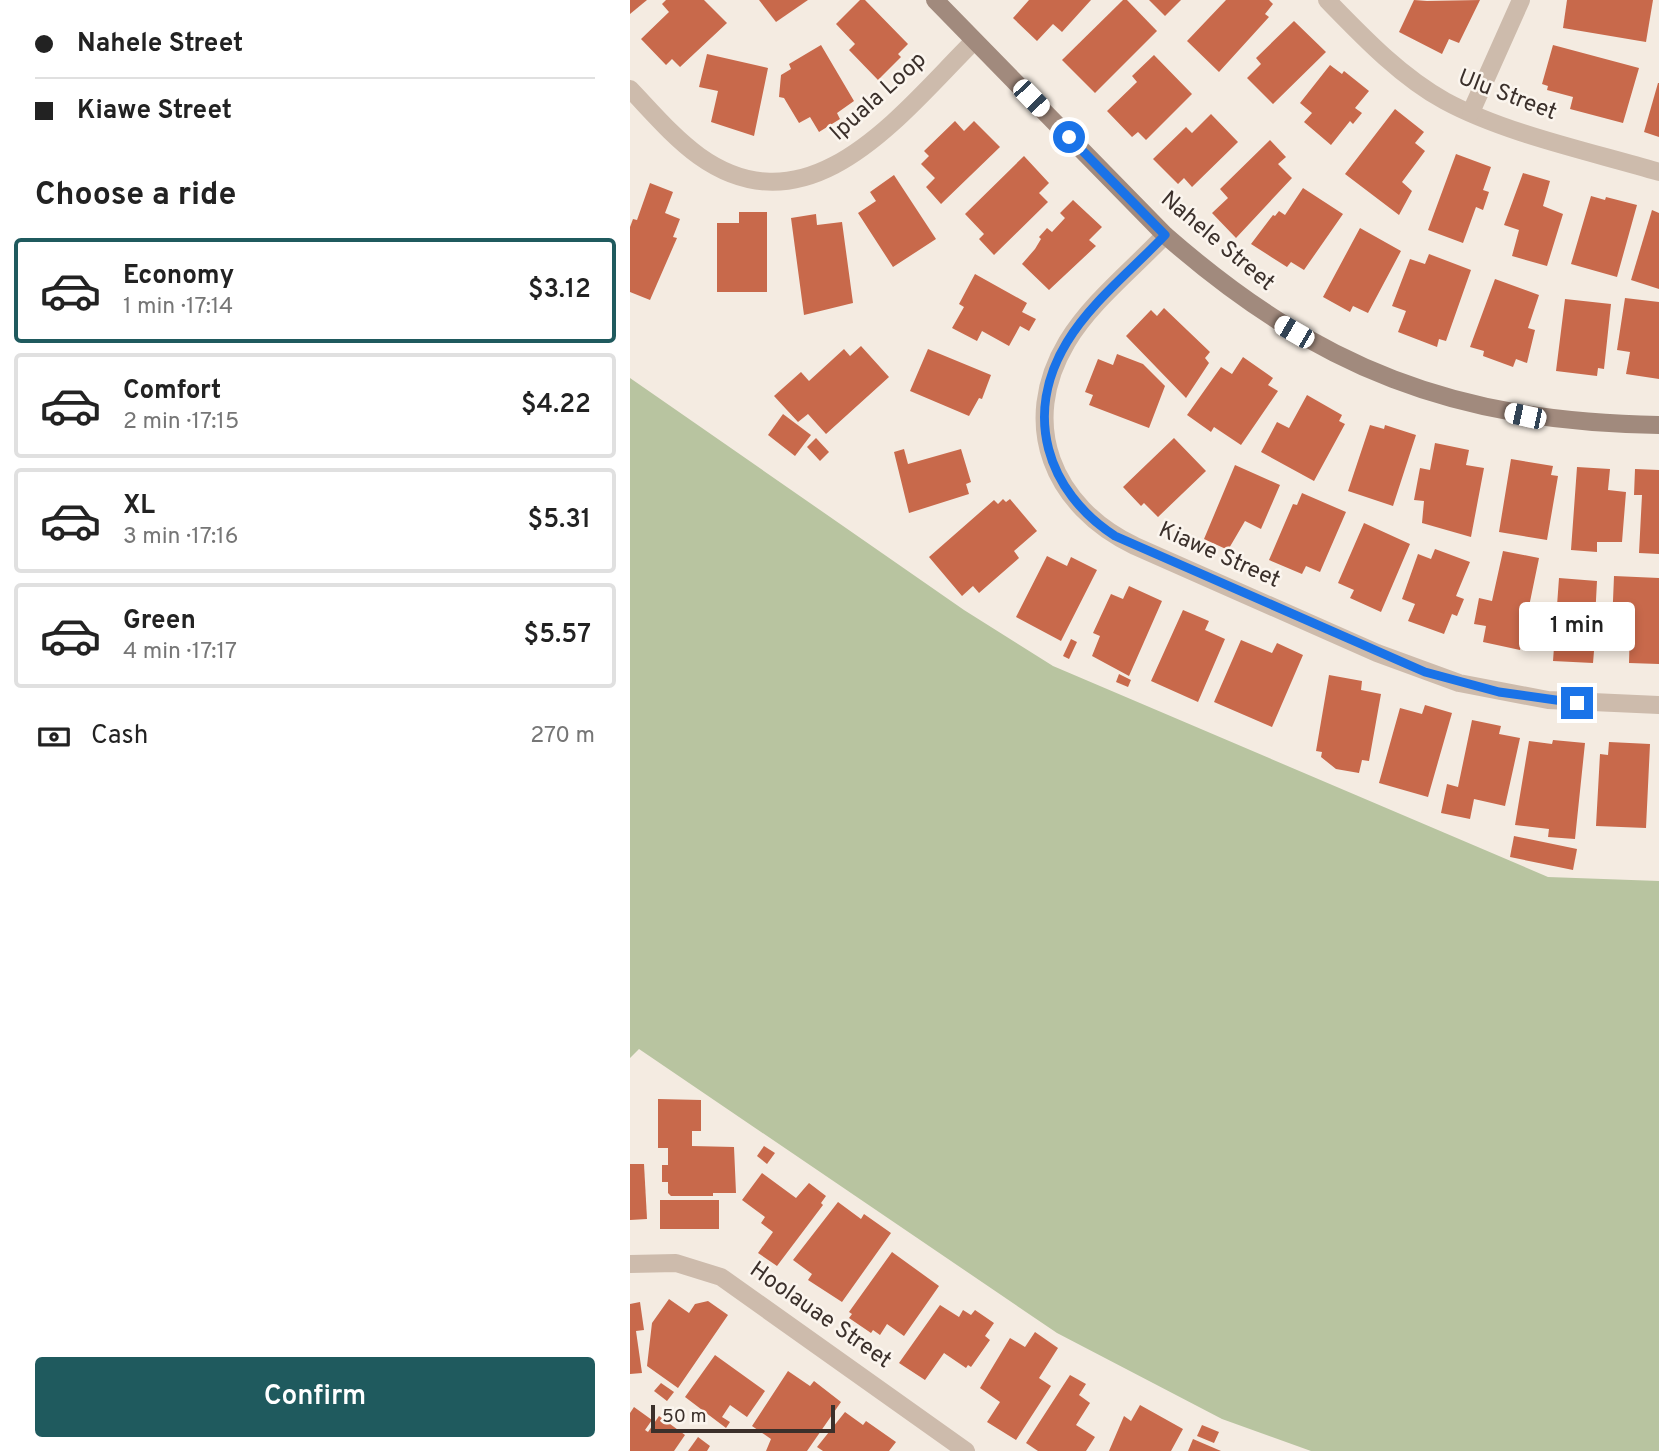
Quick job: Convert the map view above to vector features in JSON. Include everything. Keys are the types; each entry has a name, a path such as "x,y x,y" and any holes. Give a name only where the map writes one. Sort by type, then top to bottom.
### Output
{"street":[{"name":"Nahele Street","path":"935,0 1165,235 1204,269 1276,322 1329,352 1404,384 1525,416 1659,425"},
{"name":"Ulu Street","path":"1327,0 1378,51 1445,101 1471,112 1659,172"},
{"path":"1471,112 1521,0"},
{"name":"Ipuala Loop","path":"630,89 684,144 721,167 746,177 808,177 849,160 872,143 974,41"},
{"name":"Kiawe Street","path":"1165,235 1080,323 1058,358 1049,382 1042,420 1051,461 1080,508 1097,525 1147,552 1377,653 1459,683 1548,700 1659,705"},
{"name":"Hoolauae Street","path":"630,1264 676,1263 721,1277 966,1451"}],"green space":[{"path":"630,378 964,610 1053,666 1548,877 1659,881 1659,1451 1311,1451 1222,1419 1057,1333 639,1049 630,1058"}],"building":[{"path":"630,0 647,0 630,14"},
{"path":"666,0 704,0 727,23 680,67 672,59 666,65 641,39 669,12 662,4"},
{"path":"759,0 808,0 776,22"},
{"path":"860,0 865,0 908,44 898,54 901,57 878,80 849,50 855,44 836,24"},
{"path":"1029,0 1091,0 1062,32 1053,24 1037,41 1013,18"},
{"path":"1123,0 1127,0 1157,31 1095,93 1062,60"},
{"path":"1149,0 1181,0 1165,16"},
{"path":"1226,0 1269,0 1273,4 1265,14 1269,17 1219,72 1187,41"},
{"path":"1414,0 1480,0 1459,43 1449,39 1442,54 1399,32"},
{"path":"1567,0 1653,0 1646,42 1563,28"},
{"path":"1294,21 1326,52 1273,104 1247,78 1261,64 1256,58"},
{"path":"821,45 854,101 837,113 840,119 819,132 810,117 799,123 784,98 779,97 781,75 791,69 789,64"},
{"path":"1553,45 1639,68 1623,123 1570,109 1573,97 1547,90 1548,86 1542,84"},
{"path":"707,54 768,68 754,136 711,122 718,91 699,87"},
{"path":"1154,55 1192,94 1146,140 1138,132 1132,137 1107,111 1137,82 1132,76"},
{"path":"1330,65 1342,74 1344,71 1369,91 1355,108 1362,113 1353,124 1350,121 1331,145 1304,122 1312,113 1300,103"},
{"path":"1659,83 1659,137 1644,132"},
{"path":"1395,109 1424,132 1415,143 1425,151 1402,182 1412,191 1399,215 1345,174"},
{"path":"1211,114 1238,142 1192,187 1184,178 1178,184 1153,159 1186,127 1192,133"},
{"path":"955,121 964,131 974,121 1000,147 941,204 926,187 935,178 921,164 929,156 924,151"},
{"path":"1270,140 1286,157 1278,164 1292,178 1236,238 1212,213 1228,198 1220,189"},
{"path":"1456,154 1491,167 1483,190 1489,192 1483,210 1476,207 1463,243 1428,230"},
{"path":"1024,156 1049,183 1039,193 1048,202 994,255 979,239 984,234 965,214"},
{"path":"1523,173 1550,181 1543,206 1563,214 1547,266 1512,256 1519,230 1504,225"},
{"path":"894,175 936,239 893,267 858,213 876,201 870,192"},
{"path":"650,183 673,192 665,213 680,219 673,237 677,238 650,300 630,292 630,227 633,219 637,220"},
{"path":"1303,188 1343,214 1304,270 1291,262 1287,267 1251,244 1273,215 1279,211 1285,215"},
{"path":"1591,196 1637,205 1617,277 1571,264"},
{"path":"1073,200 1102,227 1089,240 1096,246 1049,290 1022,264 1035,249 1041,239 1039,237 1047,228 1052,232 1065,218 1060,213"},
{"path":"1652,210 1659,213 1659,289 1631,280"},
{"path":"739,212 767,212 767,292 717,292 717,223 739,223"},
{"path":"816,214 817,225 842,222 853,303 804,315 791,218"},
{"path":"1360,228 1401,251 1368,313 1353,306 1350,312 1323,297"},
{"path":"1429,254 1471,270 1446,341 1439,339 1437,347 1398,332 1406,311 1392,306 1410,259 1425,264"},
{"path":"975,274 1027,303 1022,312 1036,319 1029,331 1020,326 1009,346 982,331 977,341 952,328 964,307 959,304"},
{"path":"1495,279 1539,295 1528,328 1535,330 1527,363 1516,359 1513,367 1483,356 1484,351 1470,347"},
{"path":"1625,298 1659,302 1659,379 1626,374 1630,352 1617,350"},
{"path":"1565,299 1611,304 1604,369 1598,368 1597,376 1556,371"},
{"path":"1164,308 1210,352 1205,358 1209,363 1186,398 1126,336 1151,310 1157,316"},
{"path":"861,346 889,377 826,434 808,414 798,422 774,396 801,372 809,381 844,349 850,356"},
{"path":"928,349 991,375 982,399 979,398 969,416 910,391"},
{"path":"1117,354 1143,364 1165,386 1149,428 1089,405 1093,395 1085,392 1098,359 1113,365"},
{"path":"1243,357 1273,378 1268,385 1278,391 1241,445 1214,427 1211,432 1187,415 1221,367 1232,374"},
{"path":"1307,395 1342,415 1339,421 1345,424 1314,481 1261,452 1277,422 1289,428"},
{"path":"783,414 811,435 795,456 768,435"},
{"path":"1370,425 1384,429 1385,425 1416,435 1393,506 1348,491"},
{"path":"816,438 829,452 820,461 807,447"},
{"path":"1174,438 1206,471 1158,517 1144,503 1141,506 1123,487"},
{"path":"1435,443 1469,450 1466,465 1484,468 1471,537 1422,523 1424,501 1414,500 1420,468 1430,470"},
{"path":"904,449 908,464 961,449 971,482 966,484 969,494 909,513 894,452"},
{"path":"1511,459 1553,466 1551,475 1558,476 1547,540 1499,532"},
{"path":"1235,465 1280,485 1261,529 1245,521 1228,550 1204,539"},
{"path":"1577,467 1610,469 1608,490 1626,492 1622,542 1597,542 1597,552 1571,550"},
{"path":"1635,469 1659,470 1659,554 1639,553 1642,495 1634,495"},
{"path":"1302,493 1346,512 1320,572 1306,566 1302,574 1269,560 1293,504 1297,505"},
{"path":"1003,499 1006,502 1010,499 1037,531 1014,551 1019,558 979,593 973,586 962,596 929,557 994,500 998,504"},
{"path":"1364,523 1410,544 1381,612 1350,598 1354,590 1338,583"},
{"path":"1435,549 1470,562 1456,596 1464,599 1457,616 1452,614 1444,634 1408,621 1415,604 1402,599 1418,554 1431,559"},
{"path":"1503,551 1539,558 1520,650 1483,642 1486,626 1474,624 1479,598 1492,601"},
{"path":"1047,556 1067,566 1071,557 1097,570 1061,641 1016,617"},
{"path":"1614,576 1659,578 1659,664 1629,663 1630,626 1612,625"},
{"path":"1559,578 1597,581 1595,619 1602,619 1601,640 1595,639 1593,663 1553,661"},
{"path":"1129,586 1162,601 1129,676 1092,656 1100,636 1093,633 1111,594 1123,599"},
{"path":"1183,610 1209,621 1205,630 1225,639 1198,702 1151,681"},
{"path":"1071,639 1077,642 1069,659 1063,656"},
{"path":"1241,640 1272,653 1277,643 1303,655 1272,727 1214,702"},
{"path":"1119,674 1131,680 1128,687 1116,682"},
{"path":"1329,675 1362,681 1361,690 1381,694 1369,761 1362,760 1359,773 1336,769 1321,757 1322,752 1316,751"},
{"path":"1425,705 1452,713 1428,797 1379,783 1400,708 1422,714"},
{"path":"1472,720 1501,726 1499,734 1520,738 1505,806 1474,799 1470,819 1441,813 1447,784 1458,787"},
{"path":"1553,740 1585,743 1575,839 1548,837 1549,829 1515,825 1529,741 1552,744"},
{"path":"1609,742 1650,744 1646,828 1596,826 1600,754 1608,755"},
{"path":"1514,836 1577,849 1573,870 1510,857"},
{"path":"658,1099 701,1100 701,1131 692,1131 692,1146 734,1147 736,1193 671,1196 668,1193 668,1182 662,1182 662,1165 668,1165 668,1148 658,1148"},
{"path":"764,1146 775,1153 767,1164 757,1156"},
{"path":"630,1164 644,1164 647,1219 630,1220"},
{"path":"762,1173 796,1198 809,1183 826,1196 821,1203 823,1205 777,1266 758,1253 773,1232 761,1223 765,1217 742,1200"},
{"path":"660,1200 719,1200 719,1229 660,1229"},
{"path":"838,1202 861,1219 864,1214 891,1233 842,1302 808,1280 812,1274 793,1260"},
{"path":"892,1252 939,1286 904,1336 887,1324 880,1335 873,1330 871,1333 849,1318 852,1314 849,1312"},
{"path":"669,1299 689,1313 695,1304 708,1301 728,1315 678,1388 647,1366 652,1323"},
{"path":"640,1302 644,1330 636,1331 642,1373 630,1374 630,1304"},
{"path":"940,1305 959,1317 963,1310 971,1315 975,1310 994,1323 985,1336 990,1340 971,1367 968,1365 966,1368 944,1353 925,1380 899,1363"},
{"path":"1035,1332 1058,1348 1039,1378 1051,1386 1016,1440 987,1422 1000,1402 980,1388 1010,1338 1025,1347"},
{"path":"715,1355 765,1391 747,1417 730,1405 722,1417 730,1422 726,1428 685,1397"},
{"path":"788,1371 810,1386 814,1381 841,1402 807,1451 766,1451 771,1439 752,1426"},
{"path":"1070,1375 1086,1384 1079,1395 1090,1403 1076,1425 1095,1437 1086,1451 1038,1451 1026,1443"},
{"path":"661,1383 674,1392 667,1401 654,1391"},
{"path":"1140,1405 1183,1429 1171,1451 1109,1451 1124,1416 1131,1421"},
{"path":"634,1407 652,1420 645,1430 648,1432 659,1416 685,1435 674,1451 630,1451 630,1413"},
{"path":"845,1412 863,1425 866,1421 896,1442 889,1451 823,1451 817,1447"},
{"path":"1202,1425 1219,1432 1214,1443 1197,1436"},
{"path":"698,1437 710,1446 707,1451 688,1451"},
{"path":"1193,1439 1221,1451 1188,1451"}],"route":[{"path":"1069,137 1165,235 1080,323 1058,358 1049,382 1042,420 1045,442 1061,482 1080,508 1097,525 1135,546 1425,672 1499,692 1577,703"}]}
